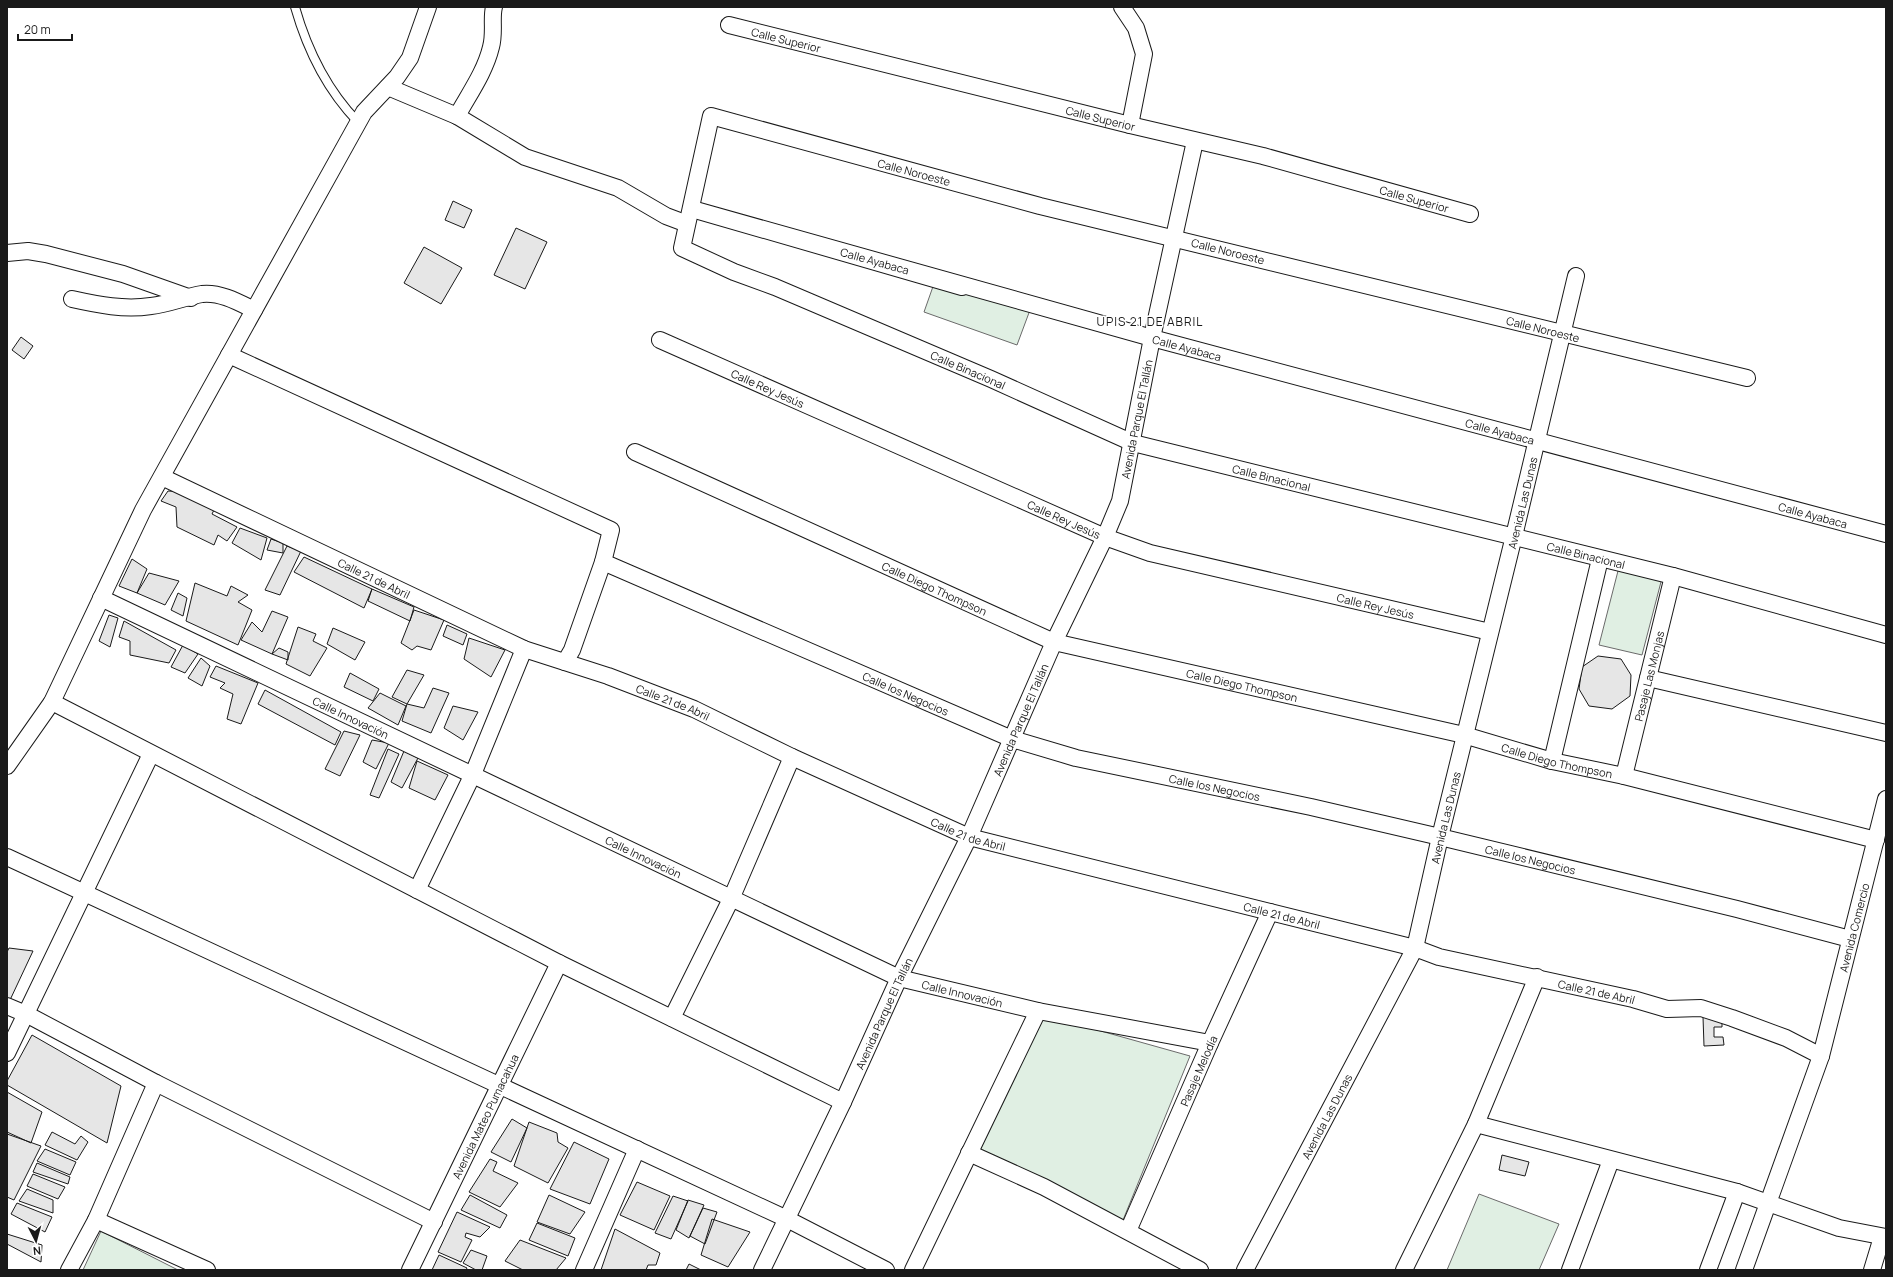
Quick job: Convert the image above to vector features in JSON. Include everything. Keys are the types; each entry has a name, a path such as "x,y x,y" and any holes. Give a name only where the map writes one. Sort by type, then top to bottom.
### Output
{"street":[{"path":"7,766 52,702 143,510 358,122 364,112 388,87 410,58 428,7"},
{"path":"457,116 483,69 491,48 494,32 494,7"},
{"path":"1122,7 1136,28 1144,54 1130,125"},
{"name":"Calle Superior","path":"729,25 1195,141 1263,156 1470,214"},
{"path":"388,87 457,116 525,156 618,188 666,216 682,222"},
{"name":"Calle Noroeste","path":"692,209 711,116 1040,206 1747,378"},
{"name":"Avenida Parque El Tallán","path":"762,1270 843,1102 899,978 969,837 1054,642 1105,537 1120,501 1133,443 1152,338 1195,141"},
{"name":"Calle Binacional","path":"692,209 682,248 734,272 775,287 991,379 1133,443 1673,576 1886,635"},
{"name":"Calle Ayabaca","path":"692,209 962,287"},
{"name":"Calle Ayabaca","path":"692,209 1152,338 1886,534"},
{"path":"7,253 28,250 46,254 123,274 191,298"},
{"name":"Avenida Las Dunas","path":"1245,1270 1415,948 1464,735 1514,536 1576,276"},
{"path":"72,299 107,307 124,308 151,306 191,298 202,294 226,297 254,310"},
{"name":"Calle Rey Jesús","path":"660,340 1105,537 1150,554 1490,632"},
{"path":"229,355 611,530 603,562 572,650 565,662"},
{"name":"Calle Diego Thompson","path":"635,452 1054,642 1464,735 1552,761 1624,776 1876,840"},
{"name":"Calle 21 de Abril","path":"162,477 524,649 608,676 694,709 792,757 969,837 1415,948 1439,957 1633,999 1667,1009 1701,1008 1786,1038 1821,1056"},
{"path":"1552,761 1600,559"},
{"name":"Calle los Negocios","path":"603,562 1012,739 1076,758 1311,807 1440,837 1737,909 1850,939"},
{"name":"Pasaje Las Monjas","path":"1624,776 1673,576"},
{"name":"Calle Innovación","path":"101,598 899,978 1038,1011 1210,1043"},
{"path":"416,890 473,774 524,649"},
{"path":"1648,678 1886,733"},
{"path":"52,702 559,963 843,1102"},
{"path":"7,1053 151,754"},
{"path":"672,1018 731,899 792,757"},
{"name":"Avenida Comercio","path":"1744,1270 1821,1056 1886,799"},
{"path":"7,857 787,1218 886,1270"},
{"name":"Pasaje Melodía","path":"1128,1231 1210,1043 1270,912"},
{"name":"Avenida Mateo Pumacahua","path":"410,1270 559,963"},
{"path":"1404,1270 1476,1124 1537,978"},
{"path":"7,1006 26,1014 156,1083 434,1222"},
{"path":"912,1270 1038,1011"},
{"path":"70,1270 96,1220 156,1083"},
{"path":"1476,1124 1737,1192 1839,1228 1884,1237 1872,1270"},
{"path":"584,1270 637,1149"},
{"path":"969,1153 1044,1187 1200,1270"},
{"path":"1570,1270 1611,1160"},
{"path":"1708,1270 1737,1192"},
{"path":"96,1220 207,1270"}],"lane":[{"path":"295,7 301,28 318,67 337,97 358,122"}],"green space":[{"path":"936,278 1030,310 1017,345 924,312"},
{"path":"1619,567 1662,578 1642,655 1599,645"},
{"path":"1033,1012 1190,1056 1123,1220 978,1150"},
{"path":"1479,1194 1559,1224 1539,1270 1447,1270"},
{"path":"101,1231 178,1270 83,1270"}],"building":[{"path":"453,201 472,210 464,228 445,220"},
{"path":"516,228 547,242 525,289 494,275"},
{"path":"424,247 462,268 441,304 404,283"},
{"path":"21,337 33,346 24,359 12,350"},
{"path":"168,491 186,492 216,506 212,514 237,527 227,541 218,535 214,545 177,527 176,507 161,501"},
{"path":"240,528 267,538 261,560 232,543"},
{"path":"271,539 283,543 283,553 267,550"},
{"path":"287,546 301,551 280,595 265,590"},
{"path":"304,557 372,589 364,608 294,572"},
{"path":"132,559 147,569 137,593 119,586"},
{"path":"149,573 179,581 165,605 137,593"},
{"path":"195,583 227,596 231,586 248,595 238,602 252,610 238,645 186,621"},
{"path":"372,589 414,607 410,621 368,601"},
{"path":"178,593 187,598 183,616 171,610"},
{"path":"414,610 444,620 431,650 417,646 412,650 401,643"},
{"path":"272,611 288,617 272,654 241,640 252,622 262,632"},
{"path":"109,615 118,618 110,647 99,641"},
{"path":"124,621 176,650 169,663 130,655 130,641 119,637"},
{"path":"447,625 467,634 463,645 443,636"},
{"path":"298,627 316,634 313,641 327,648 310,676 286,664"},
{"path":"333,628 365,642 355,660 327,644"},
{"path":"469,638 505,650 491,677 464,659"},
{"path":"183,645 198,654 185,673 171,667"},
{"path":"279,648 288,652 288,660 272,654"},
{"path":"1598,656 1621,659 1631,675 1630,696 1612,709 1589,706 1579,689 1582,667"},
{"path":"201,658 210,666 202,686 188,678"},
{"path":"216,666 258,683 241,724 227,719 233,694 220,688 225,683 210,677"},
{"path":"407,670 424,675 407,704 392,697"},
{"path":"350,673 379,689 373,701 344,687"},
{"path":"433,688 449,693 431,733 402,721 407,704 424,708"},
{"path":"265,690 341,732 335,745 258,704"},
{"path":"380,693 406,706 398,725 368,708"},
{"path":"453,706 478,712 463,740 444,728"},
{"path":"344,731 360,735 340,776 325,769"},
{"path":"372,740 389,743 376,769 363,762"},
{"path":"388,749 399,754 379,798 370,795"},
{"path":"404,751 418,758 402,788 391,782"},
{"path":"417,761 448,775 435,800 409,788"},
{"path":"9,948 33,951 10,1000 7,999 7,952"},
{"path":"1703,1017 1722,1017 1722,1027 1714,1027 1714,1037 1723,1037 1724,1045 1704,1046"},
{"path":"32,1035 121,1086 107,1143 7,1085 7,1081"},
{"path":"7,1092 42,1112 31,1143 7,1132"},
{"path":"512,1119 527,1128 511,1162 491,1152"},
{"path":"529,1122 557,1133 558,1142 568,1148 548,1183 514,1166"},
{"path":"52,1132 75,1144 81,1136 88,1142 77,1160 45,1145"},
{"path":"7,1134 41,1146 14,1200 7,1197"},
{"path":"574,1142 609,1159 590,1204 550,1189"},
{"path":"45,1149 76,1162 70,1175 37,1161"},
{"path":"1502,1155 1529,1162 1525,1176 1499,1170"},
{"path":"490,1159 497,1162 493,1171 518,1183 500,1207 469,1192"},
{"path":"37,1163 70,1177 68,1184 33,1172"},
{"path":"33,1174 65,1187 58,1199 27,1186"},
{"path":"637,1182 670,1196 654,1230 620,1215"},
{"path":"27,1189 53,1200 53,1213 19,1201"},
{"path":"470,1195 507,1215 500,1228 461,1210"},
{"path":"549,1195 585,1212 570,1234 537,1222"},
{"path":"673,1196 688,1201 671,1239 655,1233"},
{"path":"688,1200 704,1205 689,1238 676,1230"},
{"path":"17,1203 52,1217 45,1232 11,1214"},
{"path":"703,1208 717,1212 705,1244 690,1236"},
{"path":"457,1212 490,1227 480,1237 466,1233 465,1237 472,1240 461,1262 438,1252"},
{"path":"712,1219 750,1232 728,1267 701,1255"},
{"path":"537,1223 575,1238 568,1256 529,1240"},
{"path":"615,1229 660,1253 656,1265 648,1265 646,1270 601,1270"},
{"path":"7,1234 42,1245 41,1262 7,1244"},
{"path":"520,1240 566,1258 556,1270 523,1270 505,1261"},
{"path":"471,1250 487,1256 482,1270 476,1270 463,1263"},
{"path":"439,1255 467,1268 466,1270 432,1270"},
{"path":"689,1264 701,1270 686,1270"}],"district":[{"name":"UPIS 21 DE ABRIL","path":"1150,321"}]}
